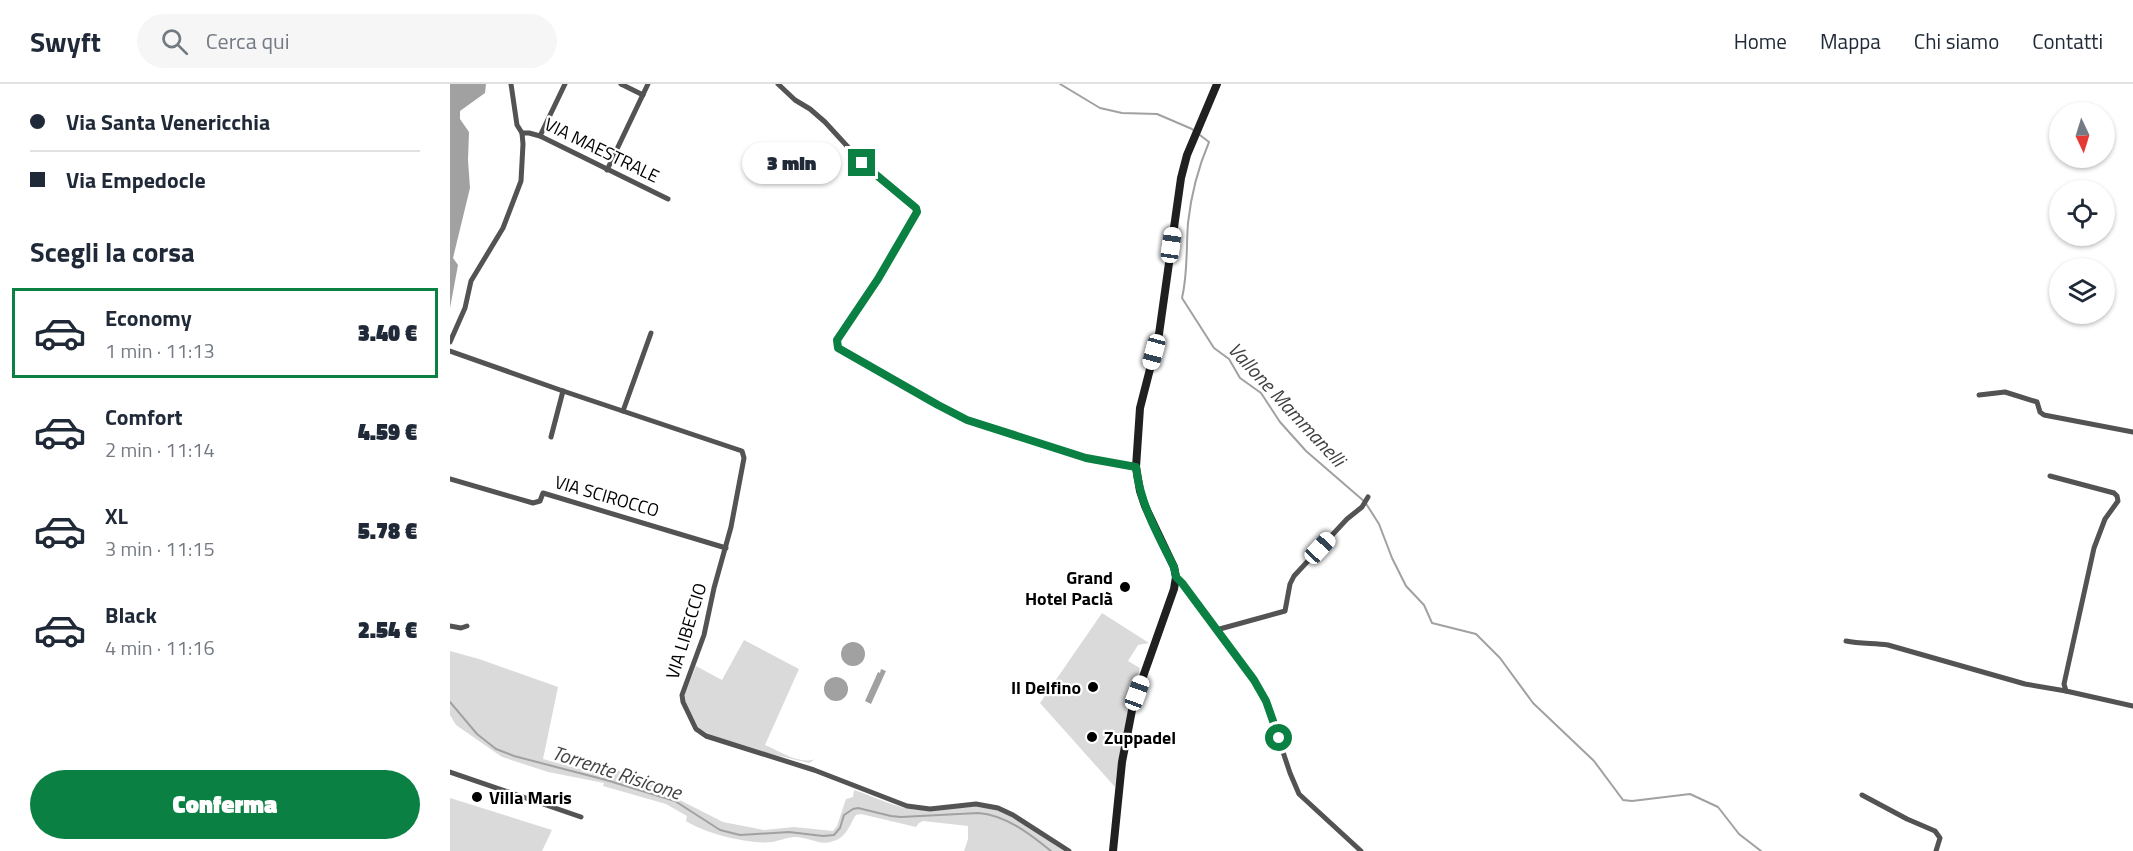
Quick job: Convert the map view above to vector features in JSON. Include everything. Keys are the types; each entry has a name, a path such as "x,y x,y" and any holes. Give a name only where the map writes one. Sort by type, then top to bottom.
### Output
{"street":[{"path":"450,342 465,308 471,281 503,228 521,181 522,133 518,125 511,84"},
{"path":"540,136 565,84"},
{"path":"621,84 643,95"},
{"path":"607,170 648,84"},
{"path":"778,84 825,122 869,170 917,210 878,279 837,340 838,348 967,420 1086,458 1136,467"},
{"path":"1113,851 1122,762 1133,705 1174,589 1176,577 1174,567 1140,491 1136,467 1140,408 1159,334 1180,178 1187,155 1217,84"},
{"name":"VIA MAESTRALE","path":"522,133 540,136 669,199"},
{"path":"623,411 651,333"},
{"name":"VIA LIBECCIO","path":"450,351 563,392 742,451 744,458 726,548 714,588 704,635 682,695 683,702 698,731 729,744 814,770 907,806 930,809 976,804 998,808 1069,851"},
{"path":"552,437 563,392"},
{"path":"1979,395 2005,392 2037,402 2040,412 2044,415 2133,432"},
{"path":"2050,476 2114,492 2118,501 2105,519 2094,548 2064,684 2066,691"},
{"name":"VIA SCIROCCO","path":"450,479 533,503 538,503 543,493 726,548"},
{"path":"1215,630 1285,611 1290,584 1294,576 1347,519 1362,507 1368,497"},
{"path":"1176,577 1254,680 1266,701 1299,794 1361,851"},
{"path":"450,626 461,628 467,626"},
{"path":"1846,641 1888,645 2025,684 2133,706"},
{"path":"450,772 582,817"},
{"path":"1862,795 1935,831 1940,838 1936,851"}],"shaded area":[{"path":"450,84 486,84 485,93 460,111 460,119 469,132 470,188 453,258 458,265 450,308"},
{"name":"Il Delfino","path":"1102,613 1149,643 1138,645 1128,661 1140,668 1125,727 1115,787 1040,703"},
{"path":"744,640 799,669 765,745 796,759 815,759 809,763 746,748 699,729 685,701 685,694 696,666 722,680"},
{"path":"853,642 861,646 865,654 861,662 853,666 845,662 841,654 845,646"},
{"path":"450,651 558,687 543,759 598,774 600,764 652,783 666,793 723,822 764,830 794,827 833,831 837,826 846,799 853,797 854,790 911,809 984,807 993,809 1021,822 1064,851 964,851 968,839 968,826 923,821 916,827 861,814 856,815 843,836 834,841 822,843 801,837 772,842 752,842 715,834 686,821 687,816 666,804 603,786 604,783 548,772 502,757 456,725 450,715"},
{"path":"881,669 886,671 871,704 865,701"},
{"path":"836,677 844,681 848,689 844,697 836,701 828,697 824,689 828,681"},
{"path":"450,798 552,830 542,851 450,851"}],"waterway":[{"name":"Vallone Mammanelli","path":"1060,84 1100,108 1122,113 1157,114 1192,129 1209,142 1198,172 1191,202 1182,298 1214,348 1229,359 1240,378 1261,393 1280,422 1306,451 1365,502 1379,524 1406,586 1424,605 1432,623 1476,634 1500,658 1533,703 1594,761 1623,800 1690,794 1718,807 1739,834 1761,851"},
{"name":"Torrente Risicone","path":"450,702 477,734 496,749 675,801 720,830 740,835 789,832 834,835 840,828 844,815 858,808 901,817 978,813 1008,821 1051,851"}],"place":[{"name":"Grand Hotel Paclà","path":"1125,587"},
{"name":"Il Delfino","path":"1093,687"},
{"name":"Zuppadel","path":"1092,737"},
{"name":"Villa Maris","path":"477,797"}],"route":[{"path":"862,163 916,208 917,212 878,279 837,340 838,348 967,420 1086,458 1136,467 1137,481 1145,506 1174,567 1176,577 1254,680 1266,701 1279,738"}]}
